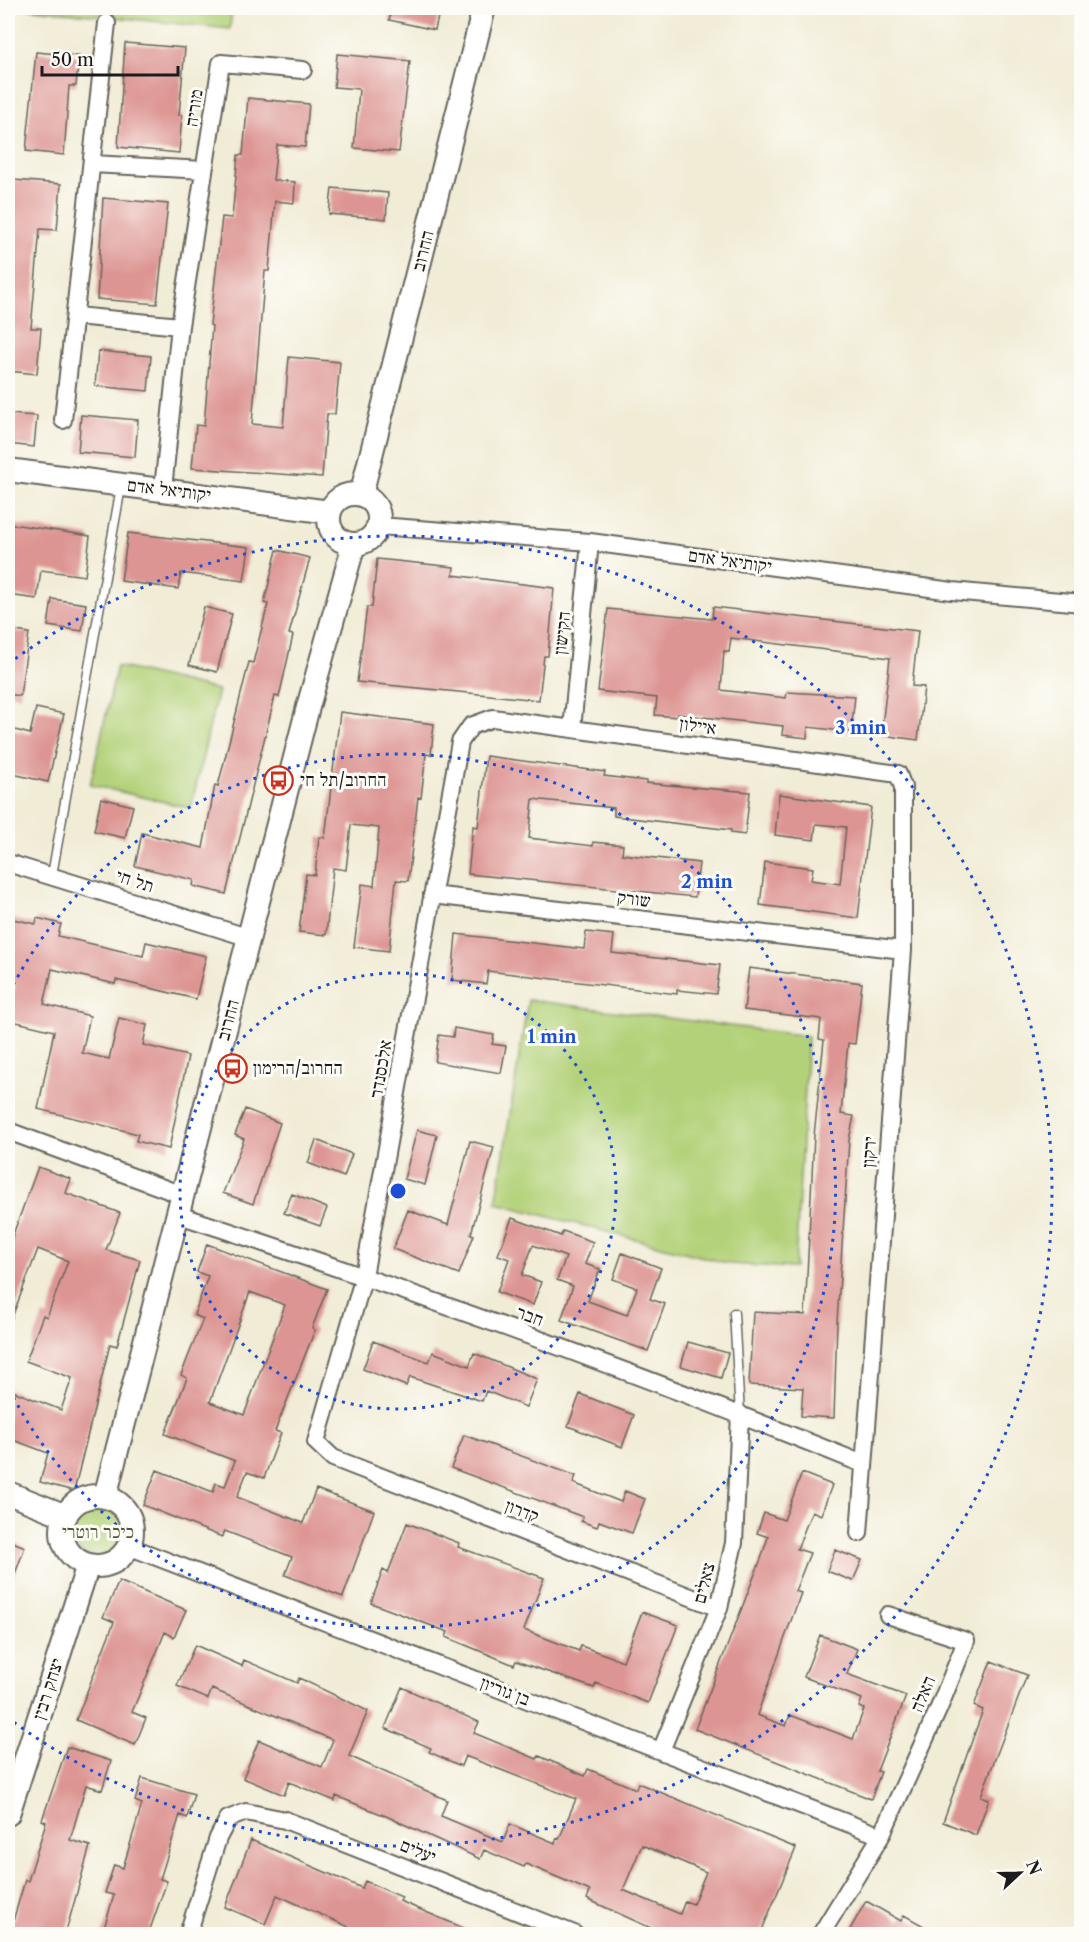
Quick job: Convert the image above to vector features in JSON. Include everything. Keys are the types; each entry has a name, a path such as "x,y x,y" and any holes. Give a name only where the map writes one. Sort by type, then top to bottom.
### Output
{"street":[{"name":"החרוב","path":"361,495 484,8"},
{"path":"63,420 107,23"},
{"name":"מוריה","path":"163,489 180,326 221,63 303,70"},
{"path":"92,164 204,170"},
{"path":"76,316 180,326"},
{"path":"8,470 8,475"},
{"name":"יקותיאל אדם","path":"8,470 330,512"},
{"path":"361,495 376,507 379,526 372,537 354,544 341,540 332,531 330,512 342,497 361,495"},
{"name":"יקותיאל אדם","path":"379,526 590,542 952,591 1082,603"},
{"name":"הקישון","path":"572,729 590,542"},
{"name":"החרוב","path":"105,1497 308,707 354,544"},
{"name":"איילון","path":"494,718 898,774"},
{"name":"אלכסנדר","path":"316,1442 364,1276 460,742 471,726 494,718"},
{"name":"ירקון","path":"859,1533 903,950 903,787 898,774"},
{"name":"תל חי","path":"8,863 250,938"},
{"name":"שורק","path":"432,895 903,950"},
{"name":"חבר","path":"8,1131 181,1205 364,1276 740,1414 863,1464"},
{"name":"צאלים","path":"661,1751 719,1608 734,1543 740,1414"},
{"name":"קדרון","path":"316,1442 333,1458 719,1608"},
{"path":"8,1493 66,1516"},
{"path":"105,1497 125,1511 132,1534 121,1556 111,1563 100,1566 88,1565 77,1560 63,1540 62,1528 66,1516 78,1502 86,1498 105,1497"},
{"name":"בן גוריון","path":"128,1546 881,1836"},
{"name":"יצחק רבין","path":"8,1814 88,1565"},
{"name":"האלה","path":"881,1836 939,1708 966,1641 888,1615"},
{"name":"יעלים","path":"188,1935 218,1838 228,1819 246,1812 285,1820 574,1935"},
{"path":"821,1935 881,1836"}],"lane":[{"path":"52,875 121,484"},
{"path":"734,1313 740,1414"}],"green space":[{"path":"21,8 232,8 230,29"},
{"path":"117,666 218,690 191,808 90,785"},
{"path":"528,1000 808,1036 795,1268 730,1264 496,1203"},
{"name":"כיכר רוטרי","path":"93,1506 103,1506 117,1513 124,1532 117,1551 103,1558 93,1558 83,1554 76,1547 72,1537 72,1527 76,1517 83,1510"}],"building":[{"path":"392,8 440,8 435,30 389,20"},
{"path":"125,43 185,48 179,115 182,115 179,153 118,147"},
{"path":"36,52 79,56 76,86 69,86 64,155 26,151"},
{"path":"337,54 410,61 399,152 354,148 359,89 334,87"},
{"path":"248,98 309,104 305,147 277,145 273,180 295,182 294,203 275,201 269,271 265,271 252,424 283,427 289,357 340,362 335,414 327,414 322,477 192,468 196,425 204,426 212,326 210,325 222,217 232,218 238,155 243,155"},
{"path":"14,180 61,184 57,230 40,229 31,328 41,328 37,374 8,371 11,299 8,298 8,254"},
{"path":"332,188 388,193 386,219 329,214"},
{"path":"103,198 168,204 157,304 97,299"},
{"path":"98,351 151,356 148,391 95,386"},
{"path":"8,414 37,416 34,447 8,444"},
{"path":"81,415 138,420 135,457 78,452"},
{"path":"12,524 90,536 85,576 41,570 37,599 8,595 8,559"},
{"path":"128,533 249,547 244,581 181,573 178,589 121,581"},
{"path":"277,550 310,558 289,634 293,635 279,697 275,696 226,894 193,886 194,880 135,866 142,833 203,848 215,785 218,786 249,662 253,663 268,604 264,603"},
{"path":"377,559 454,567 453,575 554,588 548,656 544,656 539,700 357,682 367,607 372,607"},
{"path":"52,599 86,604 82,631 48,626"},
{"path":"204,607 232,614 217,672 189,665"},
{"path":"713,607 918,631 912,686 924,687 918,740 881,735 890,658 731,638 729,652 724,651 721,690 786,698 787,692 855,696 851,732 808,727 807,738 782,735 783,726 677,714 677,717 655,715 657,698 598,691 608,609 712,619"},
{"path":"8,630 29,633 20,696 8,694"},
{"path":"36,708 64,714 48,782 8,773 8,728 30,734"},
{"path":"340,712 434,724 431,755 426,754 421,798 418,797 408,881 396,880 389,951 354,947 362,884 374,886 379,828 351,825 346,870 333,868 326,935 299,932 306,874 315,875 319,837 325,838"},
{"path":"486,756 605,772 604,776 647,781 646,783 750,792 745,835 731,833 731,830 614,816 614,808 533,799 529,838 593,846 593,842 623,845 622,854 699,863 695,897 468,874 473,826 478,827"},
{"path":"779,794 871,807 858,918 760,905 765,862 813,868 811,880 840,884 846,827 816,824 814,840 775,835"},
{"path":"101,798 133,806 125,838 94,831"},
{"path":"8,918 36,924 37,918 61,924 58,936 143,956 146,942 206,956 196,999 116,980 115,984 52,969 44,1004 90,1016 82,1053 109,1059 119,1018 147,1025 143,1045 188,1056 169,1149 136,1141 138,1134 38,1109 54,1031 8,1020 15,984 8,984"},
{"path":"586,932 614,935 612,953 720,965 716,994 677,990 677,994 488,971 486,984 452,980 456,934 584,949"},
{"path":"749,968 862,983 855,1044 848,1043 841,1114 854,1116 849,1140 837,1322 834,1418 801,1416 803,1388 749,1385 753,1312 805,1315 814,1136 824,1040 819,1039 821,1019 744,1010"},
{"path":"454,1028 494,1035 492,1044 506,1046 501,1073 435,1062 439,1035 453,1037"},
{"path":"245,1109 280,1123 253,1204 223,1193 244,1139 235,1135"},
{"path":"417,1130 437,1135 425,1185 404,1179"},
{"path":"316,1140 352,1154 344,1177 308,1163"},
{"path":"470,1141 494,1147 471,1234 474,1235 459,1274 393,1249 408,1210 448,1225"},
{"path":"38,1167 71,1179 66,1193 120,1213 106,1250 140,1260 117,1346 110,1344 74,1491 40,1482 48,1453 8,1438 8,1389 61,1410 72,1378 26,1361 43,1315 47,1317 68,1261 38,1249 8,1328 8,1248"},
{"path":"292,1194 327,1208 320,1226 284,1213"},
{"path":"512,1218 561,1236 563,1231 593,1242 585,1264 600,1269 588,1301 627,1315 637,1288 613,1279 622,1253 661,1268 650,1299 665,1304 648,1351 561,1320 573,1286 557,1280 566,1257 533,1245 522,1275 541,1282 533,1305 497,1292 509,1259 498,1255"},
{"path":"207,1244 327,1289 312,1328 315,1330 275,1431 281,1433 264,1478 247,1472 237,1497 303,1523 316,1489 374,1511 343,1597 285,1575 292,1557 225,1531 222,1537 143,1505 157,1470 213,1492 216,1483 225,1486 235,1461 165,1434 187,1378 181,1375 203,1319 194,1315 208,1276 197,1272","holes":["250,1292 285,1305 244,1415 210,1402"]},
{"path":"373,1341 429,1362 433,1352 469,1366 474,1353 537,1379 526,1407 486,1391 482,1401 410,1377 406,1386 363,1369"},
{"path":"688,1342 728,1353 721,1378 681,1366"},
{"path":"580,1394 634,1415 622,1447 568,1426"},
{"path":"464,1435 576,1476 573,1483 621,1502 625,1491 645,1499 632,1533 599,1521 597,1527 581,1521 583,1517 451,1468"},
{"path":"802,1473 832,1485 821,1515 812,1511 797,1549 810,1553 795,1591 801,1593 757,1715 786,1726 790,1715 853,1739 864,1709 859,1707 862,1699 804,1677 820,1635 857,1649 847,1674 906,1696 877,1771 881,1772 871,1799 695,1729 762,1556 768,1537 757,1533 764,1513 784,1520"},
{"path":"407,1523 459,1543 458,1547 544,1578 524,1630 579,1651 581,1646 623,1661 642,1612 678,1625 648,1703 596,1683 594,1688 516,1661 514,1665 446,1637 448,1632 371,1603 383,1570 388,1573"},
{"path":"8,1540 25,1547 9,1590 8,1590"},
{"path":"835,1550 862,1560 853,1581 827,1571"},
{"path":"119,1581 186,1610 174,1637 165,1632 132,1712 146,1718 135,1745 76,1720 114,1622 103,1617"},
{"path":"195,1645 242,1666 244,1660 297,1683 299,1678 368,1711 349,1756 447,1800 441,1816 503,1842 510,1824 555,1843 557,1838 559,1839 576,1799 465,1756 461,1766 429,1752 431,1748 385,1728 402,1687 479,1722 474,1733 537,1759 539,1756 585,1776 588,1769 636,1789 638,1783 796,1848 760,1935 666,1935 587,1899 590,1891 526,1864 524,1867 484,1850 480,1859 336,1796 335,1801 289,1782 284,1795 243,1778 259,1740 322,1767 333,1740 212,1689 208,1699 177,1686","holes":["642,1845 706,1872 693,1904 685,1901 680,1914 623,1890"]},
{"path":"991,1661 1027,1675 981,1796 989,1799 976,1835 943,1822 983,1710 974,1706"},
{"path":"67,1747 111,1761 102,1790 86,1785 70,1840 90,1846 65,1935 9,1935 25,1880 28,1881 46,1822 42,1820"},
{"path":"142,1778 194,1794 187,1818 180,1815 160,1879 167,1881 148,1935 102,1935 114,1895 105,1893 114,1865 123,1868 142,1804 135,1801"},
{"path":"251,1840 362,1888 365,1881 402,1897 400,1901 480,1935 367,1935 277,1895 265,1924 225,1907"},
{"path":"866,1901 901,1921 904,1915 940,1935 847,1935"}],"place":[{"name":"החרוב/תל חי","path":"279,780"},
{"name":"החרוב/הרימון","path":"232,1068"}]}
